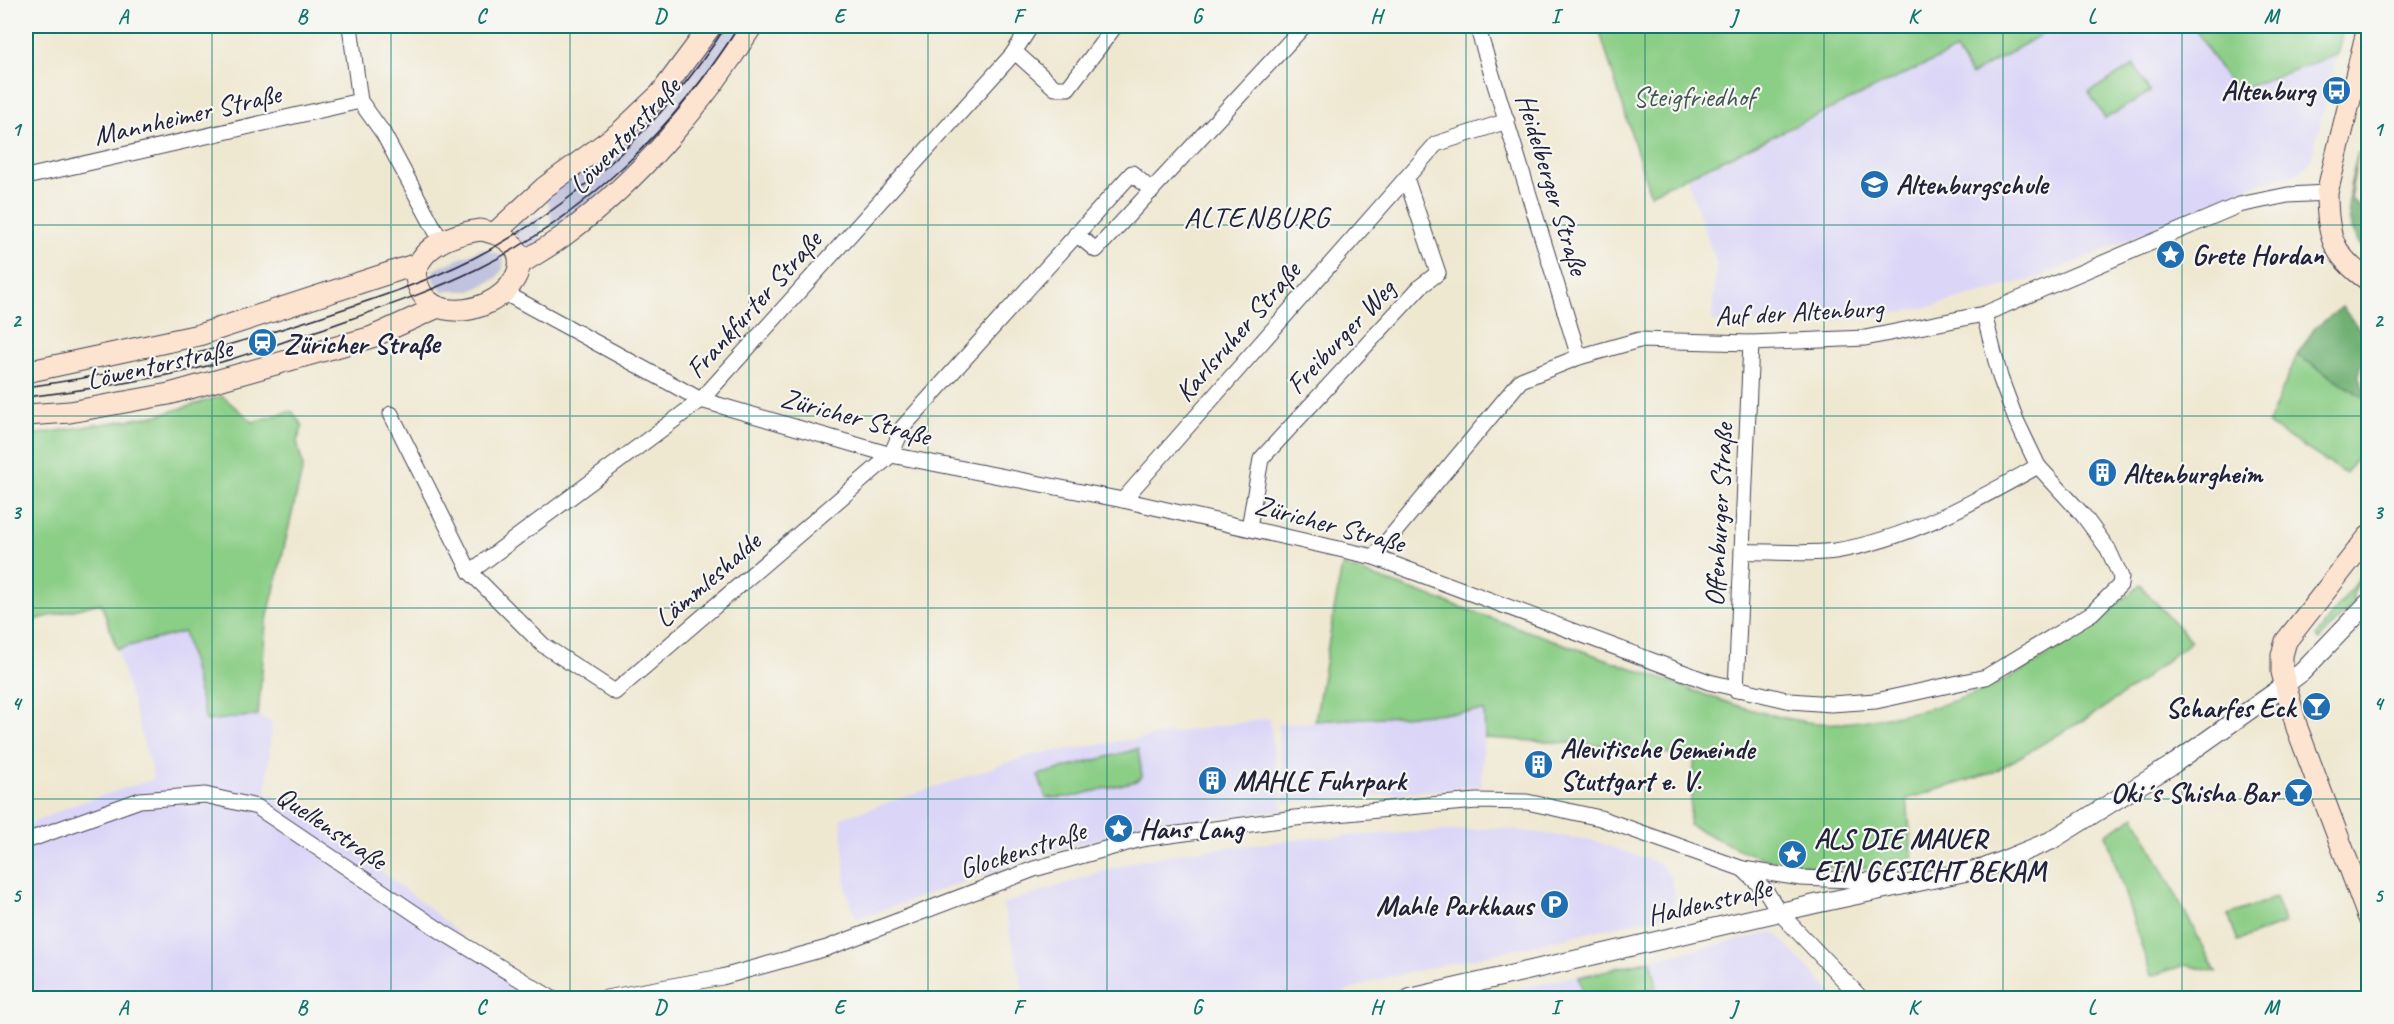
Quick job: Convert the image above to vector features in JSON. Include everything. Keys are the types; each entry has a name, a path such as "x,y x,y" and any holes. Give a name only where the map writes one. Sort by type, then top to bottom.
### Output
{"main road":[{"name":"Löwentorstraße","path":"26,372 199,335 417,264 431,248 441,241 462,233 480,230 495,233 545,187 619,133 661,93 711,26"},
{"name":"Löwentorstraße","path":"520,264 565,236 624,184 680,122 752,26"},
{"path":"2368,27 2326,193 2327,219 2333,244 2340,257 2368,280"},
{"path":"495,233 508,239 516,248 520,264 515,282 505,293"},
{"path":"417,264 415,273 421,293 428,302 438,308"},
{"name":"Löwentorstraße","path":"26,415 70,412 169,394 372,337 415,315 438,308 470,310 495,301 505,293"},
{"path":"2368,537 2286,641 2282,655 2285,685 2302,740 2368,916"}],"street":[{"path":"350,26 360,101 383,133 441,241"},
{"name":"Frankfurter Straße","path":"470,572 701,400 1015,52 1031,26"},
{"path":"1015,52 1055,88 1068,88 1115,26"},
{"path":"1076,234 1096,250 1304,26"},
{"name":"Heidelberger Straße","path":"1477,26 1579,357"},
{"name":"Mannheimer Straße","path":"26,174 360,101"},
{"name":"Karlsruher Straße","path":"1123,500 1436,144 1507,121"},
{"name":"Lämmleshalde","path":"391,414 470,572 543,645 615,692 891,455 903,427 1132,173 1152,190"},
{"name":"Freiburger Weg","path":"1249,528 1261,459 1420,286 1438,273 1406,178"},
{"name":"Auf der Altenburg","path":"1374,557 1521,380 1579,357 1639,340 1751,343 1865,338 1984,314 2239,206 2288,195 2326,193"},
{"name":"Züricher Straße","path":"505,293 701,400 891,455 1123,500 1374,557 1736,690 1791,701 1831,704 1888,699 1986,677 2092,613 2120,585 2121,577 2108,549 2083,515 2038,466"},
{"path":"1742,552 1833,551 1874,541 1943,518 2038,466 2016,420 2000,377 1984,314"},
{"name":"Offenburger Straße","path":"1736,690 1751,343"},
{"name":"Haldenstraße","path":"1410,999 1779,912 1984,868 2050,841 2175,763 2285,685 2309,666 2368,603"},
{"name":"Quellenstraße","path":"26,841 140,800 158,797 205,795 257,807 444,933 551,999"},
{"name":"Glockenstraße","path":"606,999 722,977 827,948 938,904 1093,851 1142,839 1295,818 1466,802 1527,802 1610,821 1743,869 1802,878 1917,882"},
{"name":"Glockenstraße","path":"1743,869 1766,891 1779,912 1861,999"}],"shaded area":[{"path":"721,26 744,26 656,142 566,225 563,222 552,229 549,204 545,199"},
{"name":"Altenburgschule","path":"2056,26 2193,26 2234,91 2337,55 2312,158 2304,169 2293,175 2256,184 2043,276 1938,305 1872,317 1800,323 1712,322 1716,263 1687,178 1957,50 1970,74"},
{"path":"539,215 541,241 526,251 512,231 521,220 526,223"},
{"path":"481,249 498,253 504,259 503,268 497,278 471,291 442,291 433,279 433,270"},
{"path":"184,632 206,721 258,715 272,723 266,793 327,830 432,910 531,998 26,998 26,826 67,807 154,779 117,649"},
{"path":"1485,711 1481,786 1285,803 1278,724"},
{"path":"1269,718 1283,810 1153,826 1062,848 856,919 846,888 841,818 1031,755"},
{"path":"1500,828 1591,840 1659,863 1671,877 1675,896 1671,914 1376,980 1342,993 1316,998 1025,998 1003,904 1133,862 1186,852 1313,838"},
{"path":"1774,932 1834,995 1831,998 1477,998"}],"green space":[{"name":"Steigfriedhof","path":"1598,26 2056,26 1971,75 1956,50 1650,194"},
{"path":"2193,26 2344,26 2337,55 2234,91"},
{"path":"2134,65 2150,92 2105,119 2089,92"},
{"path":"2358,152 2350,198 2368,216 2368,255 2359,243 2349,218 2349,193"},
{"path":"2342,307 2368,340 2368,351 2360,367 2359,377 2368,400 2297,355 2314,329"},
{"path":"2297,355 2368,400 2368,439 2346,474 2268,424"},
{"path":"222,396 253,422 292,411 303,426 297,441 303,467 266,624 258,715 206,721 184,632 117,649 101,603 26,622 26,436 159,415"},
{"path":"1342,565 1712,697 1759,712 1816,723 1887,717 1960,699 1993,686 2053,652 2082,632 2140,585 2191,641 2131,689 2094,714 1992,773 1907,799 1913,864 1861,868 1810,866 1753,855 1689,825 1695,757 1600,745 1485,738 1484,711 1315,721"},
{"path":"2368,566 2368,574 2353,593 2353,604 2319,640 2317,636 2320,631"},
{"path":"1138,749 1142,776 1136,781 1070,797 1046,798 1038,775"},
{"path":"2135,816 2216,972 2185,965 2151,976 2106,834"},
{"path":"2275,898 2285,923 2238,941 2228,915"},
{"path":"1651,960 1657,987 1614,996 1614,998 1584,998 1579,977"}],"tram line":[{"path":"26,387 133,368 238,342 391,293 472,259 547,214 615,159 646,129 674,96 726,26"},
{"path":"26,397 124,383 218,363 383,308 477,269 516,248 554,223 624,166 687,99 739,26"}],"place":[{"name":"Altenburg","path":"2336,90"},
{"name":"Altenburgschule","path":"1875,184"},
{"name":"Grete Hordan","path":"2171,254"},
{"name":"Züricher Straße","path":"263,343"},
{"name":"Altenburgheim","path":"2102,473"},
{"name":"Scharfes Eck","path":"2316,707"},
{"name":"Alevitische Gemeinde Stuttgart e. V.","path":"1539,764"},
{"name":"MAHLE Fuhrpark","path":"1212,780"},
{"name":"Oki´s Shisha Bar","path":"2299,792"},
{"name":"Hans Lang","path":"1118,828"},
{"name":"ALS DIE MAUER EIN GESICHT BEKAM","path":"1793,854"},
{"name":"Mahle Parkhaus","path":"1554,905"}],"district":[{"name":"ALTENBURG","path":"1257,217"}]}
